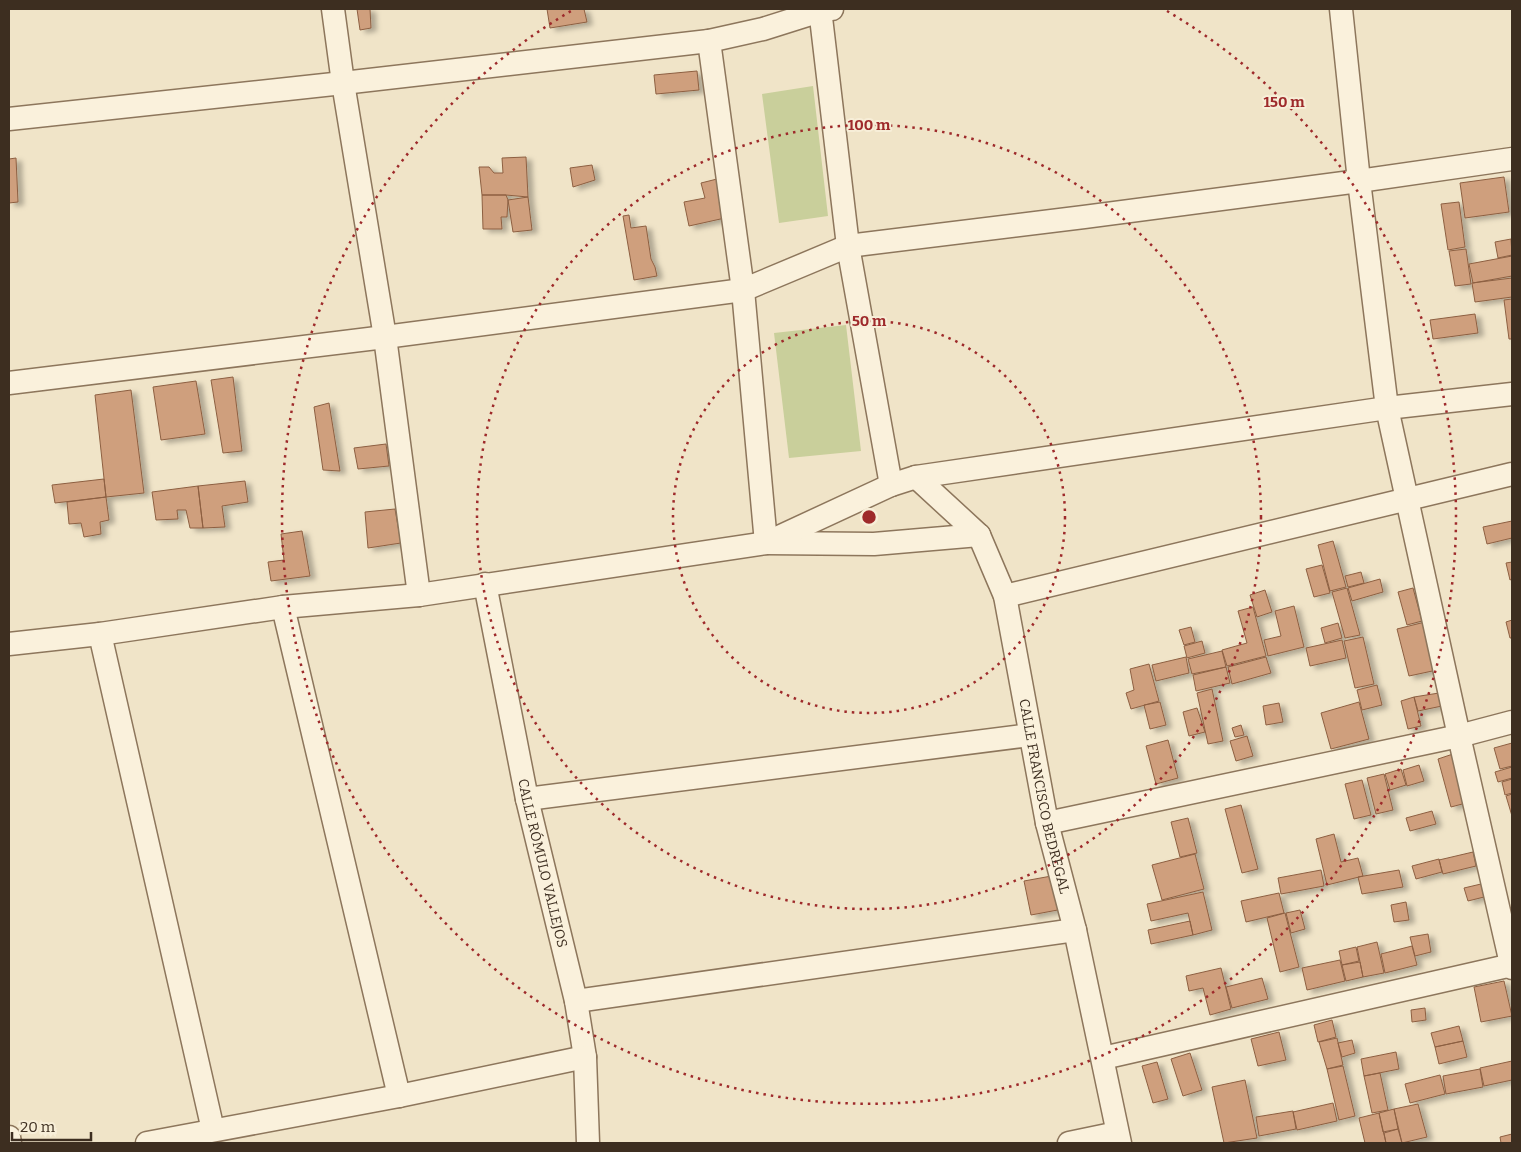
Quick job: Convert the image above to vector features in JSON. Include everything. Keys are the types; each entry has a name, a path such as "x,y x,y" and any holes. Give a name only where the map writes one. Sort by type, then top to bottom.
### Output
{"street":[{"path":"333,9 342,83 384,338 419,595"},
{"path":"9,119 709,41 764,29 824,9 848,246 891,485"},
{"path":"1103,1058 1512,966 1387,408 1359,181 1341,9"},
{"path":"709,41 742,290 766,543"},
{"path":"9,383 384,338 742,290 848,246 1084,218 1512,160"},
{"path":"766,543 891,485 916,477 1387,408 1512,394"},
{"path":"1005,596 1512,474"},
{"name":"CALLE FRANCISCO BEDREGAL","path":"916,477 979,535 1005,596 1047,823 1075,930 1119,1138"},
{"path":"9,644 100,634 282,607 419,595 766,543 874,544 979,535"},
{"name":"CALLE RÓMULO VALLEJOS","path":"485,584 527,799 576,1001 585,1057 588,1143"},
{"path":"282,607 399,1096"},
{"path":"100,634 213,1130"},
{"path":"1047,823 1459,736 1512,722"},
{"path":"527,799 1030,735"},
{"path":"576,1001 1075,930"},
{"path":"147,1143 399,1096 585,1057"},
{"path":"9,1137 10,1143"},
{"path":"1070,1143 1119,1138"}],"green space":[{"path":"813,86 828,216 779,223 762,94"},
{"path":"846,325 861,451 789,458 774,333"}],"building":[{"path":"357,9 370,9 371,28 360,30"},
{"path":"547,9 584,9 587,22 550,28"},
{"path":"697,71 699,90 656,94 654,75"},
{"path":"526,157 528,197 482,195 479,167 489,167 494,173 503,173 502,158"},
{"path":"16,158 18,202 9,203 9,159"},
{"path":"592,165 595,180 573,187 570,168"},
{"path":"1504,177 1509,212 1465,218 1460,183"},
{"path":"717,179 725,218 689,226 684,202 705,198 701,183"},
{"path":"482,195 506,195 508,200 507,217 501,217 502,229 483,229"},
{"path":"528,197 532,230 513,232 508,200"},
{"path":"1459,202 1465,247 1448,250 1441,204"},
{"path":"629,215 631,228 646,226 651,259 657,276 634,280 623,216"},
{"path":"1511,239 1512,255 1498,258 1495,242"},
{"path":"1466,249 1471,284 1455,286 1449,251"},
{"path":"1512,256 1512,276 1473,283 1469,264"},
{"path":"1512,278 1512,297 1475,302 1472,283"},
{"path":"1512,299 1512,339 1509,339 1504,300"},
{"path":"1475,314 1478,333 1433,339 1430,320"},
{"path":"233,377 242,451 223,453 211,380"},
{"path":"196,381 205,434 161,440 153,387"},
{"path":"131,390 144,493 106,497 95,395"},
{"path":"329,403 340,471 323,470 314,407"},
{"path":"386,444 389,466 358,469 354,448"},
{"path":"104,479 106,497 55,503 52,485"},
{"path":"245,481 248,502 222,506 225,527 203,528 198,486"},
{"path":"198,486 203,528 190,528 186,510 177,510 178,519 156,520 152,492"},
{"path":"106,497 109,520 100,522 101,534 84,537 81,523 69,524 67,502"},
{"path":"395,509 401,543 368,548 365,512"},
{"path":"1512,521 1512,538 1487,544 1483,527"},
{"path":"302,531 310,576 271,581 268,562 284,560 281,534"},
{"path":"1333,541 1346,587 1330,591 1318,545"},
{"path":"1512,562 1512,579 1510,580 1506,563"},
{"path":"1322,565 1330,593 1314,597 1306,569"},
{"path":"1361,572 1364,583 1348,587 1345,576"},
{"path":"1380,579 1383,592 1352,601 1348,588"},
{"path":"1347,588 1360,635 1345,638 1332,592"},
{"path":"1413,588 1422,621 1407,625 1398,592"},
{"path":"1265,590 1272,612 1257,617 1250,595"},
{"path":"1294,606 1304,647 1268,656 1264,640 1281,636 1275,611"},
{"path":"1253,607 1266,656 1227,666 1222,650 1247,643 1238,611"},
{"path":"1512,620 1512,638 1510,638 1506,622"},
{"path":"1425,622 1437,670 1409,676 1397,629"},
{"path":"1338,623 1342,638 1325,643 1321,628"},
{"path":"1191,627 1195,642 1184,645 1179,630"},
{"path":"1363,637 1374,684 1355,688 1344,641"},
{"path":"1342,640 1346,658 1310,666 1306,648"},
{"path":"1202,641 1205,653 1187,658 1184,646"},
{"path":"1222,651 1226,667 1192,674 1188,659"},
{"path":"1186,657 1189,673 1156,681 1152,665"},
{"path":"1266,657 1271,673 1232,684 1228,667"},
{"path":"1149,664 1159,701 1131,709 1126,693 1134,690 1130,669"},
{"path":"1226,667 1230,683 1196,691 1193,675"},
{"path":"1377,685 1382,705 1362,710 1357,690"},
{"path":"1212,689 1223,741 1208,744 1197,693"},
{"path":"1439,693 1442,706 1418,711 1414,697"},
{"path":"1414,697 1421,726 1408,729 1401,701"},
{"path":"1160,702 1166,725 1150,729 1144,705"},
{"path":"1359,702 1369,739 1331,749 1321,713"},
{"path":"1279,703 1283,722 1266,725 1263,706"},
{"path":"1197,708 1205,732 1189,736 1183,712"},
{"path":"1241,725 1244,735 1235,737 1232,728"},
{"path":"1247,736 1253,756 1236,761 1230,741"},
{"path":"1168,740 1178,778 1156,784 1146,746"},
{"path":"1512,743 1512,766 1500,769 1494,748"},
{"path":"1453,754 1466,803 1451,807 1438,759"},
{"path":"1419,765 1424,781 1407,786 1403,770"},
{"path":"1512,767 1512,778 1498,782 1495,772"},
{"path":"1401,769 1406,785 1390,790 1385,774"},
{"path":"1384,774 1393,810 1376,814 1367,778"},
{"path":"1512,779 1512,793 1505,795 1502,782"},
{"path":"1362,780 1371,815 1354,819 1345,784"},
{"path":"1512,794 1512,816 1506,796"},
{"path":"1241,805 1258,869 1242,873 1225,809"},
{"path":"1432,811 1436,824 1410,831 1406,818"},
{"path":"1188,818 1197,853 1180,857 1171,822"},
{"path":"1334,834 1341,862 1358,858 1363,876 1327,885 1316,839"},
{"path":"1473,852 1476,866 1443,874 1439,860"},
{"path":"1195,854 1204,889 1162,900 1152,865"},
{"path":"1439,859 1442,872 1416,879 1412,866"},
{"path":"1321,870 1324,886 1281,894 1278,878"},
{"path":"1399,870 1403,887 1362,894 1358,877"},
{"path":"1057,875 1063,909 1031,915 1024,881"},
{"path":"1481,884 1484,897 1468,901 1464,888"},
{"path":"1203,892 1212,930 1193,935 1188,913 1151,921 1147,904"},
{"path":"1279,893 1284,913 1246,922 1241,901"},
{"path":"1406,902 1409,920 1394,922 1391,905"},
{"path":"1300,910 1305,929 1291,933 1286,913"},
{"path":"1285,913 1299,967 1280,972 1267,918"},
{"path":"1190,921 1193,935 1151,944 1148,930"},
{"path":"1428,934 1431,952 1415,956 1410,937"},
{"path":"1377,942 1384,973 1363,977 1357,947"},
{"path":"1412,946 1417,965 1385,973 1381,954"},
{"path":"1356,947 1359,961 1342,965 1339,951"},
{"path":"1340,960 1345,981 1307,990 1302,968"},
{"path":"1360,962 1363,977 1346,981 1342,965"},
{"path":"1221,968 1231,1009 1210,1015 1203,988 1189,991 1186,976"},
{"path":"1262,978 1268,999 1232,1008 1226,987"},
{"path":"1504,981 1512,1016 1481,1022 1474,987"},
{"path":"1425,1008 1426,1020 1412,1022 1411,1010"},
{"path":"1332,1020 1336,1037 1318,1042 1314,1025"},
{"path":"1459,1026 1463,1041 1435,1047 1431,1033"},
{"path":"1279,1032 1286,1060 1258,1066 1251,1039"},
{"path":"1337,1038 1343,1065 1327,1069 1319,1042"},
{"path":"1352,1040 1355,1053 1342,1057 1338,1043"},
{"path":"1463,1041 1467,1057 1439,1064 1435,1047"},
{"path":"1396,1052 1399,1069 1364,1076 1361,1059"},
{"path":"1190,1053 1202,1090 1183,1096 1171,1059"},
{"path":"1512,1061 1512,1080 1484,1086 1480,1068"},
{"path":"1157,1062 1168,1099 1153,1103 1142,1066"},
{"path":"1343,1066 1355,1116 1339,1120 1327,1069"},
{"path":"1480,1069 1483,1087 1446,1094 1443,1076"},
{"path":"1380,1073 1388,1110 1372,1113 1364,1076"},
{"path":"1440,1075 1445,1094 1410,1103 1405,1084"},
{"path":"1245,1080 1257,1138 1224,1143 1212,1087"},
{"path":"1333,1103 1337,1121 1297,1130 1293,1112"},
{"path":"1418,1104 1427,1137 1402,1143 1394,1109"},
{"path":"1394,1109 1398,1129 1383,1132 1379,1113"},
{"path":"1293,1111 1296,1129 1259,1136 1256,1117"},
{"path":"1379,1113 1386,1143 1365,1143 1359,1118"},
{"path":"1398,1129 1402,1143 1386,1143 1384,1133"},
{"path":"1512,1134 1512,1143 1501,1143 1500,1137"}]}
